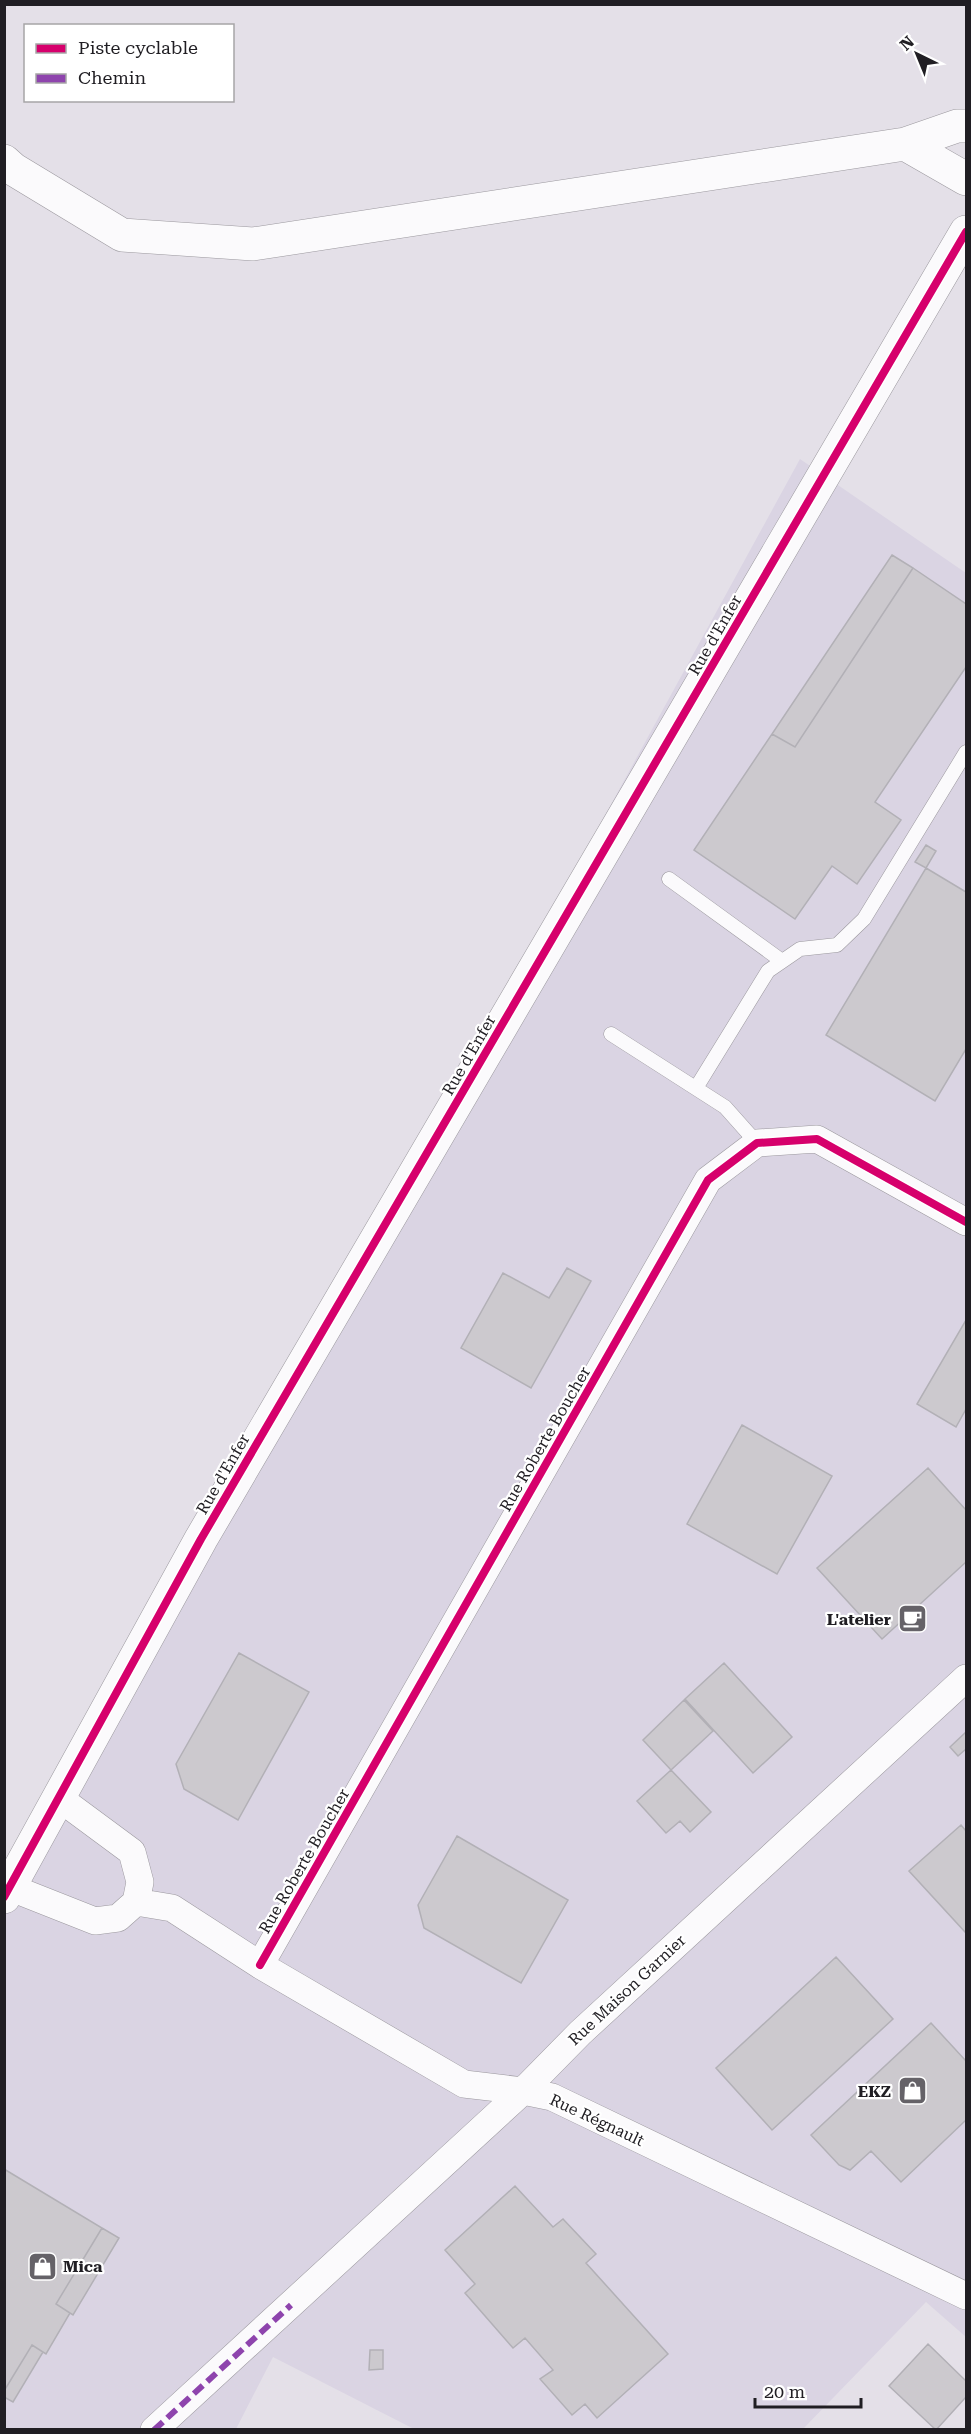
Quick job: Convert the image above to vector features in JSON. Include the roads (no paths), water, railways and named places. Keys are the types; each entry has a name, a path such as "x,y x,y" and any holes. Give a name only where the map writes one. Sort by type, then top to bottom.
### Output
{"street":[{"path":"4,161 13,169 122,235 253,244 905,144 957,126 966,126"},
{"path":"905,144 966,179"},
{"name":"Rue d'Enfer","path":"7,1892 201,1539 966,232"},
{"path":"757,1143 817,1139 966,1222"},
{"name":"Rue Roberte Boucher","path":"260,1965 708,1180 757,1143"},
{"name":"Rue Maison Garnier","path":"154,2430 523,2091 580,2033 966,1678"},
{"path":"7,1892 95,1921 118,1918 136,1902 140,1882 132,1852 59,1797"},
{"name":"Rue Régnault","path":"136,1902 172,1908 260,1965 464,2084 552,2097 966,2296"}],"lane":[{"path":"696,1088 768,971 800,949 837,945 864,919 966,752"},
{"path":"669,879 782,961"},
{"path":"611,1034 725,1107 757,1143"}],"place":[{"name":"L'atelier","path":"912,1619"},
{"name":"EKZ","path":"912,2091"},
{"name":"Mica","path":"42,2266"}]}
